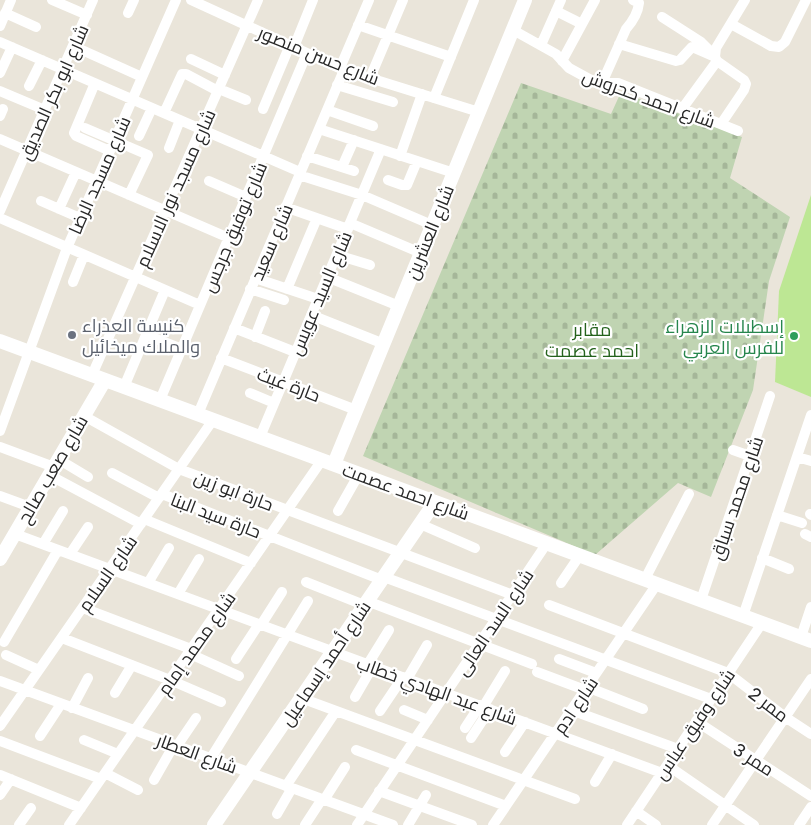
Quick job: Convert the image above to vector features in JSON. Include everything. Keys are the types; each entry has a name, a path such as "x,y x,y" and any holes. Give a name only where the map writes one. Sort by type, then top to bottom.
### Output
{"main road":[{"name":"شارع العشرين","path":"328,462 356,410 525,0"},
{"name":"شارع احمد عصمت","path":"0,341 806,639"},
{"name":"شارع صعب صالح","path":"0,559 8,540 30,507 84,416 98,377"},
{"name":"شارع أحمد إسماعيل","path":"218,824 250,773 435,502"}],"street":[{"path":"11,0 2,17 36,27"},
{"path":"52,0 87,15"},
{"name":"شارع ابو بكر الصديق","path":"0,211 93,0"},
{"path":"128,13 134,0"},
{"name":"شارع مسجد الرضا","path":"0,431 67,248 176,0"},
{"name":"شارع حسن منصور","path":"191,0 342,69 479,112"},
{"name":"شارع مسجد نور الاسلام","path":"98,377 135,277 258,0"},
{"path":"263,109 313,0"},
{"name":"شارع سعيد","path":"198,414 327,110 369,0"},
{"path":"370,78 404,0"},
{"path":"541,46 561,0"},
{"path":"562,61 594,0"},
{"path":"682,109 716,59 716,48 745,0"},
{"path":"731,24 771,46 779,48 785,42 806,0"},
{"path":"434,98 451,57 470,1"},
{"path":"602,83 626,29 635,16 638,1"},
{"path":"556,11 582,24"},
{"path":"662,18 701,42 716,59"},
{"path":"358,25 451,57"},
{"name":"شارع احمد كحروش","path":"513,30 556,54 569,68 591,80 602,83 618,83 738,131"},
{"path":"0,42 263,156 300,174 362,195 432,225"},
{"path":"619,44 676,61 680,60 692,47 716,59 744,80 746,84 744,90 721,124"},
{"path":"73,46 142,77"},
{"path":"0,73 12,48"},
{"name":"شارع توفيق جرجس","path":"160,400 307,53"},
{"path":"191,59 224,75"},
{"path":"29,86 42,60"},
{"path":"164,113 182,74 186,74 218,90 246,100"},
{"path":"95,83 74,133 76,136 110,151"},
{"path":"337,85 392,102"},
{"path":"0,91 45,110"},
{"path":"400,156 422,94"},
{"path":"139,136 152,108"},
{"path":"327,110 373,126"},
{"path":"169,148 180,120"},
{"path":"86,128 148,156 130,195"},
{"path":"318,129 454,173"},
{"path":"0,139 229,238"},
{"path":"342,167 354,140"},
{"name":"شارع السيد عويس","path":"260,437 381,149"},
{"path":"307,156 354,171"},
{"path":"388,180 402,185 406,184 417,161"},
{"path":"59,209 76,172"},
{"path":"209,181 246,197"},
{"path":"40,201 80,218"},
{"path":"285,207 349,226 421,253"},
{"path":"0,218 200,305"},
{"path":"287,289 317,218"},
{"path":"73,282 84,255"},
{"path":"337,255 370,265"},
{"path":"327,277 399,306"},
{"path":"255,278 318,300"},
{"path":"250,289 284,300"},
{"path":"124,387 165,290"},
{"path":"255,337 265,311"},
{"path":"311,315 384,344"},
{"path":"234,328 295,352"},
{"path":"146,335 182,349"},
{"name":"حارة غيث","path":"221,358 356,410"},
{"path":"250,393 274,403"},
{"name":"شارع محمد سباق","path":"701,600 770,396"},
{"path":"743,616 797,457 809,429 811,415"},
{"name":"حارة ابو زين","path":"84,416 179,469 513,594"},
{"name":"شارع السلام","path":"0,726 213,420"},
{"path":"0,447 54,467 88,477"},
{"path":"733,450 750,456"},
{"path":"797,457 811,461"},
{"name":"شارع محمد إمام","path":"69,825 288,510 328,462"},
{"path":"54,467 142,521 251,562"},
{"name":"حارة سيد البنا","path":"112,474 160,496 496,618 711,699"},
{"path":"338,511 359,474"},
{"name":"شارع ادم","path":"493,825 623,633 651,582 689,494"},
{"path":"0,496 30,507"},
{"path":"43,544 63,510"},
{"path":"777,515 802,523"},
{"path":"420,524 475,548"},
{"path":"70,554 88,527"},
{"name":"شارع عبد الهادي خطاب","path":"8,540 43,544 556,734 612,754 664,769 754,825"},
{"name":"شارع السد العالى","path":"357,825 547,543"},
{"path":"148,583 169,548"},
{"path":"4,642 58,550"},
{"path":"561,584 580,556"},
{"path":"762,558 789,569"},
{"path":"178,594 199,559"},
{"path":"306,582 479,644 586,689 643,709"},
{"path":"236,659 282,592"},
{"path":"211,758 308,601"},
{"name":"ممر 2","path":"550,605 728,673 785,717 811,734"},
{"path":"806,639 811,607"},
{"path":"83,608 190,651 239,676"},
{"name":"شارع وفيق عباس","path":"627,825 762,623"},
{"path":"355,697 389,630"},
{"path":"62,638 221,702"},
{"path":"380,711 427,645"},
{"path":"6,655 39,670"},
{"path":"559,659 596,673"},
{"path":"115,693 132,665"},
{"path":"471,738 505,670"},
{"path":"72,708 88,678"},
{"path":"712,825 811,679"},
{"name":"شارع العطار","path":"0,681 393,825"},
{"path":"301,698 575,799"},
{"path":"40,736 61,704"},
{"path":"465,728 485,707"},
{"path":"404,710 428,720"},
{"path":"571,710 678,749"},
{"path":"277,814 289,787 336,711"},
{"path":"154,780 196,718"},
{"name":"ممر 3","path":"696,721 811,796"},
{"path":"505,752 525,722"},
{"path":"84,740 118,754"},
{"path":"0,741 138,790"},
{"path":"356,750 506,806"},
{"path":"595,782 612,754"},
{"path":"305,825 345,767"},
{"path":"0,774 81,808"},
{"path":"0,795 11,779"},
{"path":"379,791 472,825"},
{"path":"408,825 426,795"},
{"path":"799,825 811,807"},
{"path":"19,825 31,808"},
{"path":"636,811 656,825"}],"green space":[{"name":"مقابر احمد عصمت","path":"521,83 611,114 621,92 742,137 730,178 790,217 769,281 753,390 711,497 678,483 595,555 363,456"},
{"name":"إسطبلات الزهراء للفرس العربي","path":"811,195 811,397 775,382 779,291"}],"place":[{"name":"كنيسة العذراء والملاك ميخائيل","path":"72,335"},
{"name":"إسطبلات الزهراء للفرس العربي","path":"794,336"}]}
